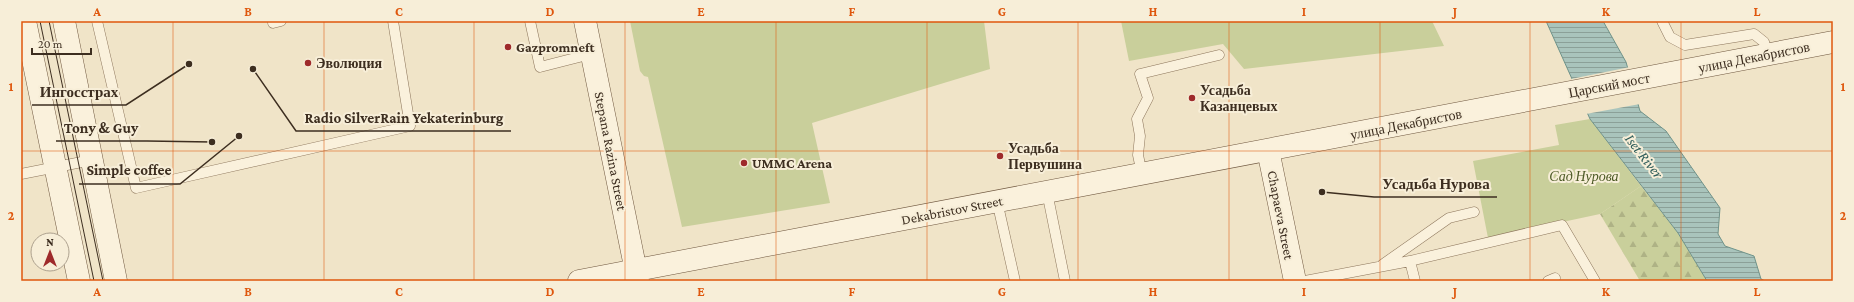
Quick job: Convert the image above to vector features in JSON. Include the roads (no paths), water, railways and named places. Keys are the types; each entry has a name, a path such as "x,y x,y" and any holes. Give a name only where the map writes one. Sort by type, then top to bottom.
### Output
{"main road":[{"path":"25,21 79,281"},
{"path":"64,21 116,281"},
{"name":"Stepana Razina Street","path":"585,21 636,276"},
{"name":"улица Декабристов","path":"1674,73 1833,42"},
{"name":"Царский мост","path":"1543,98 1674,73"},
{"name":"улица Декабристов","path":"1268,150 1543,98"},
{"name":"Dekabristov Street","path":"636,276 997,201 1268,150"},
{"name":"Chapaeva Street","path":"1268,150 1295,281"},
{"path":"579,281 636,276"}],"lane":[{"path":"97,21 136,188 410,126 393,21"},
{"path":"273,21 273,23 281,21"},
{"path":"530,21 540,67 591,54"},
{"path":"1662,21 1670,37 1685,45 1754,34 1764,42 1768,54"},
{"path":"1142,174 1138,155 1140,136 1137,119 1148,98 1140,74 1219,55"},
{"path":"21,174 92,160"},
{"path":"1048,192 1065,281"},
{"path":"997,201 1015,281"},
{"path":"1379,267 1449,218 1474,212"},
{"path":"1305,281 1410,261 1562,225 1595,281"},
{"path":"1410,261 1415,281"}],"water":[{"name":"Iset River","path":"1546,21 1603,21 1626,62 1640,111 1666,131 1720,208 1718,234 1725,246 1754,256 1761,279 1765,281 1707,281 1678,233 1590,119"}],"tram line":[{"path":"40,21 94,281"},
{"path":"49,21 103,281"}],"place":[{"name":"Gazpromneft","path":"508,47"},
{"name":"Эволюция","path":"308,63"},
{"name":"Ингосстрах","path":"189,64"},
{"name":"Radio SilverRain Yekaterinburg","path":"253,69"},
{"name":"Усадьба Казанцевых","path":"1192,98"},
{"name":"Simple coffee","path":"239,136"},
{"name":"Tony & Guy","path":"212,142"},
{"name":"Усадьба Первушина","path":"1000,156"},
{"name":"UMMC Arena","path":"744,163"},
{"name":"Усадьба Нурова","path":"1322,192"}],"park label":[{"name":"Сад Нурова","path":"1584,176"}]}
